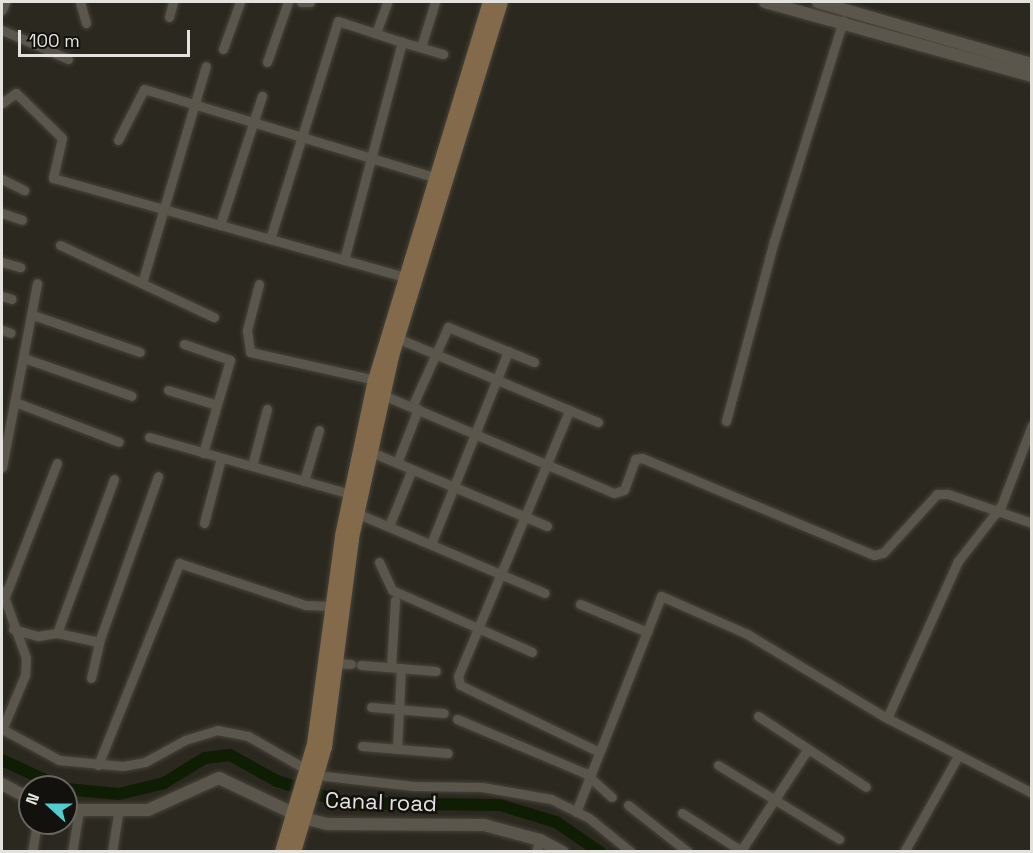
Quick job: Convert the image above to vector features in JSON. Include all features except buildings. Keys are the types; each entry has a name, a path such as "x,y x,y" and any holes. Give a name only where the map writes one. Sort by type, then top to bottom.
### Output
{"main road":[{"path":"356,496 371,452 398,338 490,2"},
{"path":"313,774 332,606 356,496 375,380 406,277 442,179 501,2"},
{"path":"282,852 313,774 344,663 353,511"},
{"path":"294,852 299,812"}],"street":[{"path":"2,10 5,2"},
{"path":"80,2 87,23"},
{"path":"169,17 173,2"},
{"path":"223,49 240,2"},
{"path":"267,62 288,2"},
{"path":"301,2 310,2"},
{"path":"376,33 387,2"},
{"path":"421,47 435,2"},
{"path":"765,2 843,21 1032,76"},
{"path":"818,2 1032,64"},
{"path":"270,239 338,21 443,54"},
{"path":"726,421 774,241 843,21"},
{"path":"2,30 68,59"},
{"path":"344,260 402,42"},
{"path":"142,284 206,66"},
{"path":"118,140 144,89 442,179"},
{"path":"2,103 16,93 62,138 53,178 406,277"},
{"path":"220,225 262,96"},
{"path":"2,179 24,190"},
{"path":"2,213 22,220"},
{"path":"60,245 214,317"},
{"path":"2,262 20,267"},
{"path":"2,467 33,315 36,283"},
{"path":"258,284 247,330 250,352 375,380"},
{"path":"2,296 12,299"},
{"path":"33,315 140,352"},
{"path":"397,463 432,353 448,327 534,362"},
{"path":"398,338 598,422"},
{"path":"184,344 230,360 202,453"},
{"path":"431,544 508,351"},
{"path":"24,358 132,396"},
{"path":"168,390 218,405"},
{"path":"383,395 619,494 635,459 642,458 874,555 883,553 937,494 948,494 1032,523"},
{"path":"15,402 119,442"},
{"path":"252,466 267,409"},
{"path":"569,411 526,517 460,664 460,685 599,752"},
{"path":"887,718 958,561 997,510 1032,425"},
{"path":"304,481 319,430"},
{"path":"149,437 356,496"},
{"path":"371,452 547,526"},
{"path":"204,522 221,458"},
{"path":"57,463 3,595 13,629 26,658 26,675 2,730 58,760 98,765 138,764 185,740 217,730 248,736 313,774 413,786 522,791 576,812 631,852"},
{"path":"389,526 412,469"},
{"path":"91,678 99,642 158,476"},
{"path":"57,633 114,478"},
{"path":"353,511 545,593"},
{"path":"379,562 388,587 532,652"},
{"path":"98,765 179,563 305,604 332,606"},
{"path":"576,812 661,596 747,634 957,758 1032,793"},
{"path":"395,600 399,709 397,749"},
{"path":"580,604 647,632"},
{"path":"13,629 38,636 57,633 99,642"},
{"path":"361,665 436,671"},
{"path":"371,707 444,713"},
{"path":"758,716 866,787"},
{"path":"457,719 589,777 612,797"},
{"path":"362,746 448,753"},
{"path":"682,813 741,851 808,749"},
{"path":"904,852 957,758"},
{"path":"718,765 839,839"},
{"name":"Canal road","path":"79,811 118,813 164,805 219,778 327,824 484,825 538,846 563,852"},
{"path":"2,784 18,793"},
{"path":"628,805 688,852"},
{"path":"72,852 79,811"},
{"path":"112,852 118,813"},
{"path":"32,852 35,835"}],"waterway":[{"path":"78,790 119,794 164,783 205,758 230,755 277,781 345,803 500,805 556,822 600,852"},
{"path":"2,760 34,775"}]}
